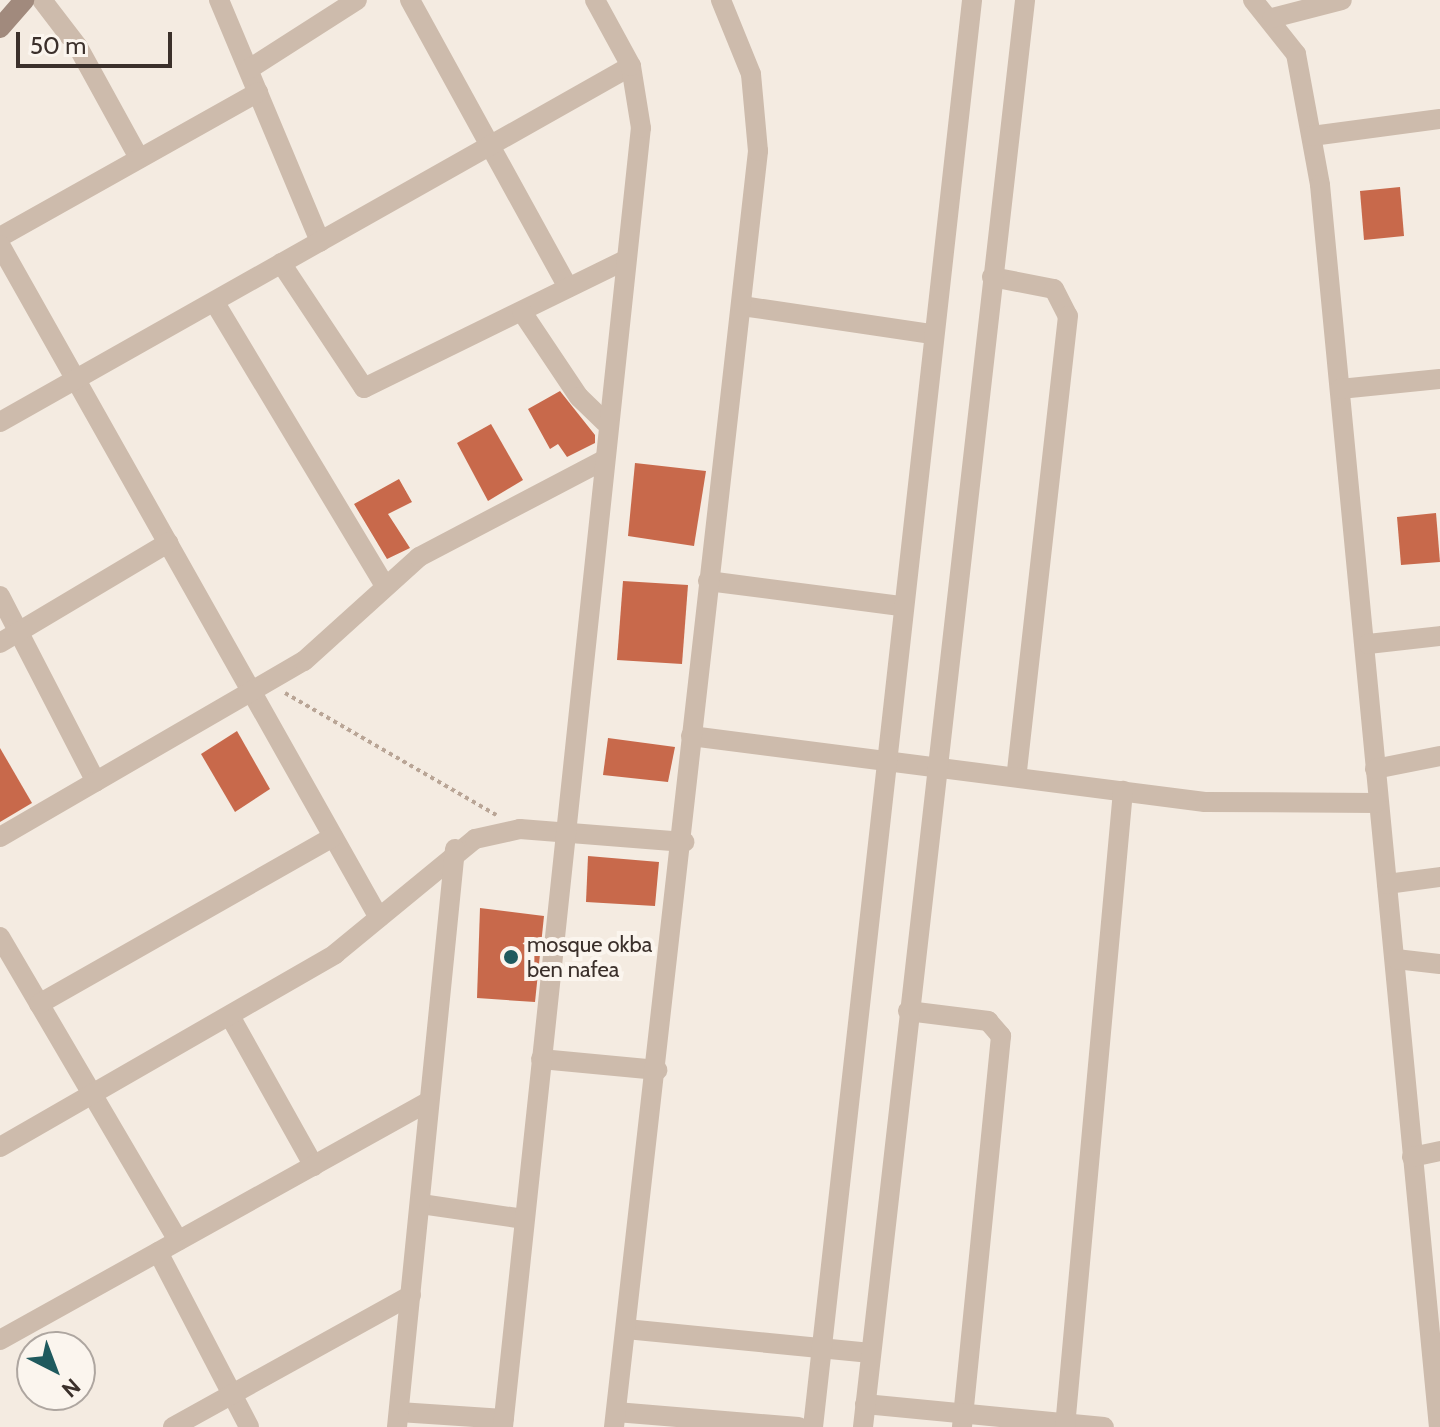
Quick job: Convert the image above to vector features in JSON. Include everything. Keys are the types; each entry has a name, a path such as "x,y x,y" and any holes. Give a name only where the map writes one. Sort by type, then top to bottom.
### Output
{"street":[{"path":"2,22 24,0"},
{"path":"42,0 83,54 139,158"},
{"path":"219,0 320,242"},
{"path":"249,69 357,0"},
{"path":"410,0 568,287"},
{"path":"455,849 398,1419 504,1423 605,422 641,128 631,66 595,0"},
{"path":"721,0 744,50 758,124 742,306 691,736 684,842 615,1420 798,1427"},
{"path":"813,1427 882,758 972,0"},
{"path":"863,1427 935,763 1025,0"},
{"path":"1253,0 1272,18 1296,54 1312,136 1368,644 1376,803 1396,959 1412,1157 1432,1271 1439,1427"},
{"path":"1272,18 1342,0"},
{"path":"0,422 631,66"},
{"path":"0,237 258,92"},
{"path":"1312,136 1440,119"},
{"path":"0,245 168,543 258,686 333,837 379,918"},
{"path":"281,263 353,381 364,388 625,260"},
{"path":"992,277 1054,289 1068,316 1016,776"},
{"path":"215,303 384,584"},
{"path":"742,306 932,334"},
{"path":"522,312 579,397 605,422"},
{"path":"1340,389 1440,379"},
{"path":"0,837 324,646 384,584 602,461"},
{"path":"0,643 168,543"},
{"path":"708,581 900,606"},
{"path":"0,596 96,782"},
{"path":"1368,644 1440,636"},
{"path":"691,736 935,763 1123,791 1281,808 1376,803"},
{"path":"1375,769 1440,756"},
{"path":"1066,1425 1123,791"},
{"path":"0,1147 230,1016 379,918 455,849 520,829 684,842"},
{"path":"39,1004 333,837"},
{"path":"1387,884 1440,877"},
{"path":"0,937 178,1241"},
{"path":"1396,959 1440,964"},
{"path":"908,1011 988,1021 1001,1036 963,1421"},
{"path":"230,1016 314,1166"},
{"path":"541,1059 657,1070"},
{"path":"0,1340 428,1102"},
{"path":"1412,1157 1440,1151"},
{"path":"421,1204 524,1219"},
{"path":"158,1252 249,1427"},
{"path":"173,1427 411,1295"},
{"path":"626,1329 871,1353"},
{"path":"865,1404 963,1421 1104,1427"}],"path":[{"path":"258,686 520,829"}],"building":[{"path":"1400,187 1404,236 1364,240 1360,191"},
{"path":"560,391 595,435 595,443 567,457 558,444 550,449 528,409"},
{"path":"491,424 523,480 488,501 457,443"},
{"path":"635,463 706,471 694,546 628,536"},
{"path":"399,479 412,502 388,514 410,548 387,559 354,504"},
{"path":"1436,513 1440,562 1401,565 1397,517"},
{"path":"623,581 688,585 682,664 617,660"},
{"path":"237,731 270,789 235,812 201,754"},
{"path":"608,738 675,747 668,782 603,775"},
{"path":"0,748 32,803 0,822"},
{"path":"588,856 659,862 655,906 586,902"},
{"name":"mosque okba ben nafea","path":"480,908 544,916 535,1002 477,998"}],"place":[{"name":"mosque okba ben nafea","path":"511,957"}]}
